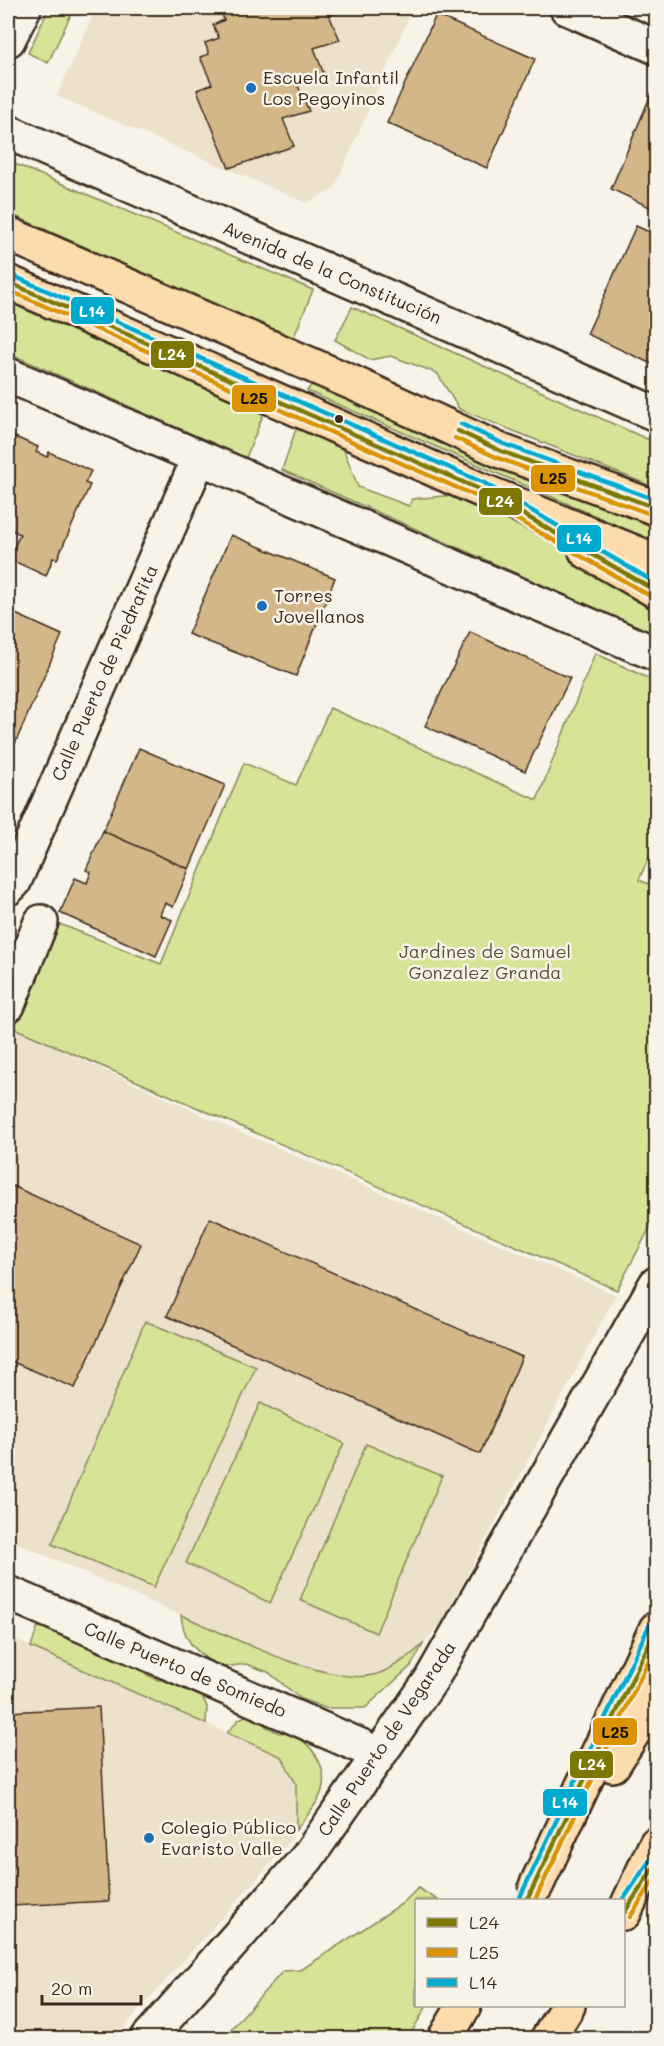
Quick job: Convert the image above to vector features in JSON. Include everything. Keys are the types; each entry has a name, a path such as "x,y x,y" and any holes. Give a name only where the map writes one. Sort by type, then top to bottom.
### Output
{"main road":[{"path":"8,234 501,451 657,508"},
{"path":"8,282 480,490 657,561"},
{"path":"480,490 657,591"},
{"path":"531,1893 657,1629"},
{"path":"531,1893 657,1696"},
{"path":"627,1908 657,1844"},
{"path":"627,1908 657,1864"},
{"path":"445,2038 463,2007"},
{"path":"548,2038 567,2007"}],"street":[{"path":"8,40 24,8"},
{"path":"567,8 657,47"},
{"name":"Avenida de la Constitución","path":"8,132 657,414"},
{"path":"8,375 657,654"},
{"name":"Calle Puerto de Piedrafita","path":"8,888 14,882 199,458"},
{"path":"8,1005 41,922"},
{"name":"Calle Puerto de Vegarada","path":"148,2038 307,1858 431,1680 657,1284"},
{"name":"Calle Puerto de Somiedo","path":"8,1593 363,1747"}],"shaded area":[{"path":"96,8 413,8 334,189 307,203 57,96"},
{"path":"14,1028 222,1124 616,1295 441,1624 414,1654 373,1675 331,1674 271,1655 8,1539 8,1043"},
{"name":"Colegio Público Evaristo Valle","path":"8,1636 282,1757 296,1784 298,1826 286,1846 114,2038 8,2038"}],"green space":[{"path":"49,8 74,8 48,63 28,53"},
{"path":"8,161 313,290 293,339 8,213"},
{"path":"8,301 265,410 246,458 8,353"},
{"path":"352,307 656,443 656,488 459,409 437,373 391,356 370,360 335,340"},
{"path":"312,384 656,528 656,542 307,391"},
{"path":"299,420 342,445 358,487 409,506 412,499 454,495 494,513 548,541 656,607 656,635 282,470"},
{"name":"Jardines de Samuel Gonzalez Granda","path":"595,653 656,682 656,841 639,880 656,887 656,1216 617,1290 14,1028 57,923 161,964 244,763 296,785 330,708 537,800"},
{"path":"145,1321 256,1367 154,1587 52,1544"},
{"path":"260,1403 344,1443 270,1603 186,1563"},
{"path":"366,1444 442,1476 376,1633 300,1600"},
{"path":"181,1615 303,1666 353,1676 373,1675 386,1670 424,1643 411,1666 365,1708 325,1708 301,1699 268,1672 246,1664 218,1668 192,1646 185,1633"},
{"path":"59,1621 98,1653 118,1654 138,1663 147,1675 158,1680 172,1680 199,1689 207,1707 206,1724 31,1647 37,1628"},
{"path":"250,1714 261,1715 265,1726 279,1733 290,1731 304,1741 320,1763 323,1772 322,1790 315,1805 296,1830 296,1784 282,1757 227,1733 239,1719"},
{"path":"418,1888 436,1899 415,1899 415,2007 426,2007 408,2038 223,2038 283,1971 301,1970 403,1903"}],"building":[{"name":"Escuela Infantil Los Pegoyinos","path":"353,8 329,15 340,40 314,48 325,77 298,86 309,111 283,119 294,146 229,168 197,90 212,84 200,57 209,54 205,43 219,38 213,25 224,20 220,9"},
{"path":"436,15 535,59 487,168 387,123"},
{"path":"653,90 656,92 656,210 611,189"},
{"path":"636,226 656,235 656,366 587,334"},
{"path":"8,434 38,447 36,452 47,457 49,452 91,471 85,483 90,485 57,559 53,558 46,576 9,559 20,534 8,528"},
{"name":"Torres Jovellanos","path":"231,535 335,578 296,676 188,634"},
{"path":"9,611 62,635 8,760 8,614"},
{"path":"470,632 570,678 525,771 425,726"},
{"path":"139,748 225,785 189,869 103,831"},
{"path":"103,831 189,869 173,907 165,903 160,915 172,920 156,956 60,913 75,878 87,883 91,872 86,870"},
{"path":"8,1184 141,1244 75,1388 8,1360"},
{"path":"210,1218 522,1357 480,1454 167,1316"},
{"path":"99,1707 109,1901 11,1906 8,1843 8,1712"}],"transit line":[{"name":"L14","path":"11,275 484,483 656,583"},
{"name":"L24","path":"8,282 481,490 656,591"},
{"name":"L25","path":"8,290 478,497 652,597"},
{"name":"L14","path":"461,424 504,444 656,500"},
{"name":"L24","path":"458,431 501,451 656,508"},
{"name":"L25","path":"455,438 498,458 653,515"},
{"name":"L14","path":"520,1897 649,1626"},
{"name":"L24","path":"527,1899 656,1629"},
{"name":"L25","path":"535,1899 656,1645"},
{"name":"L14","path":"624,1899 650,1860"},
{"name":"L24","path":"625,1911 656,1864"},
{"name":"L25","path":"630,1917 656,1877"}],"place":[{"name":"Escuela Infantil Los Pegoyinos","path":"251,88"},
{"name":"Torres Jovellanos","path":"262,606"},
{"name":"Colegio Público Evaristo Valle","path":"149,1838"}]}
